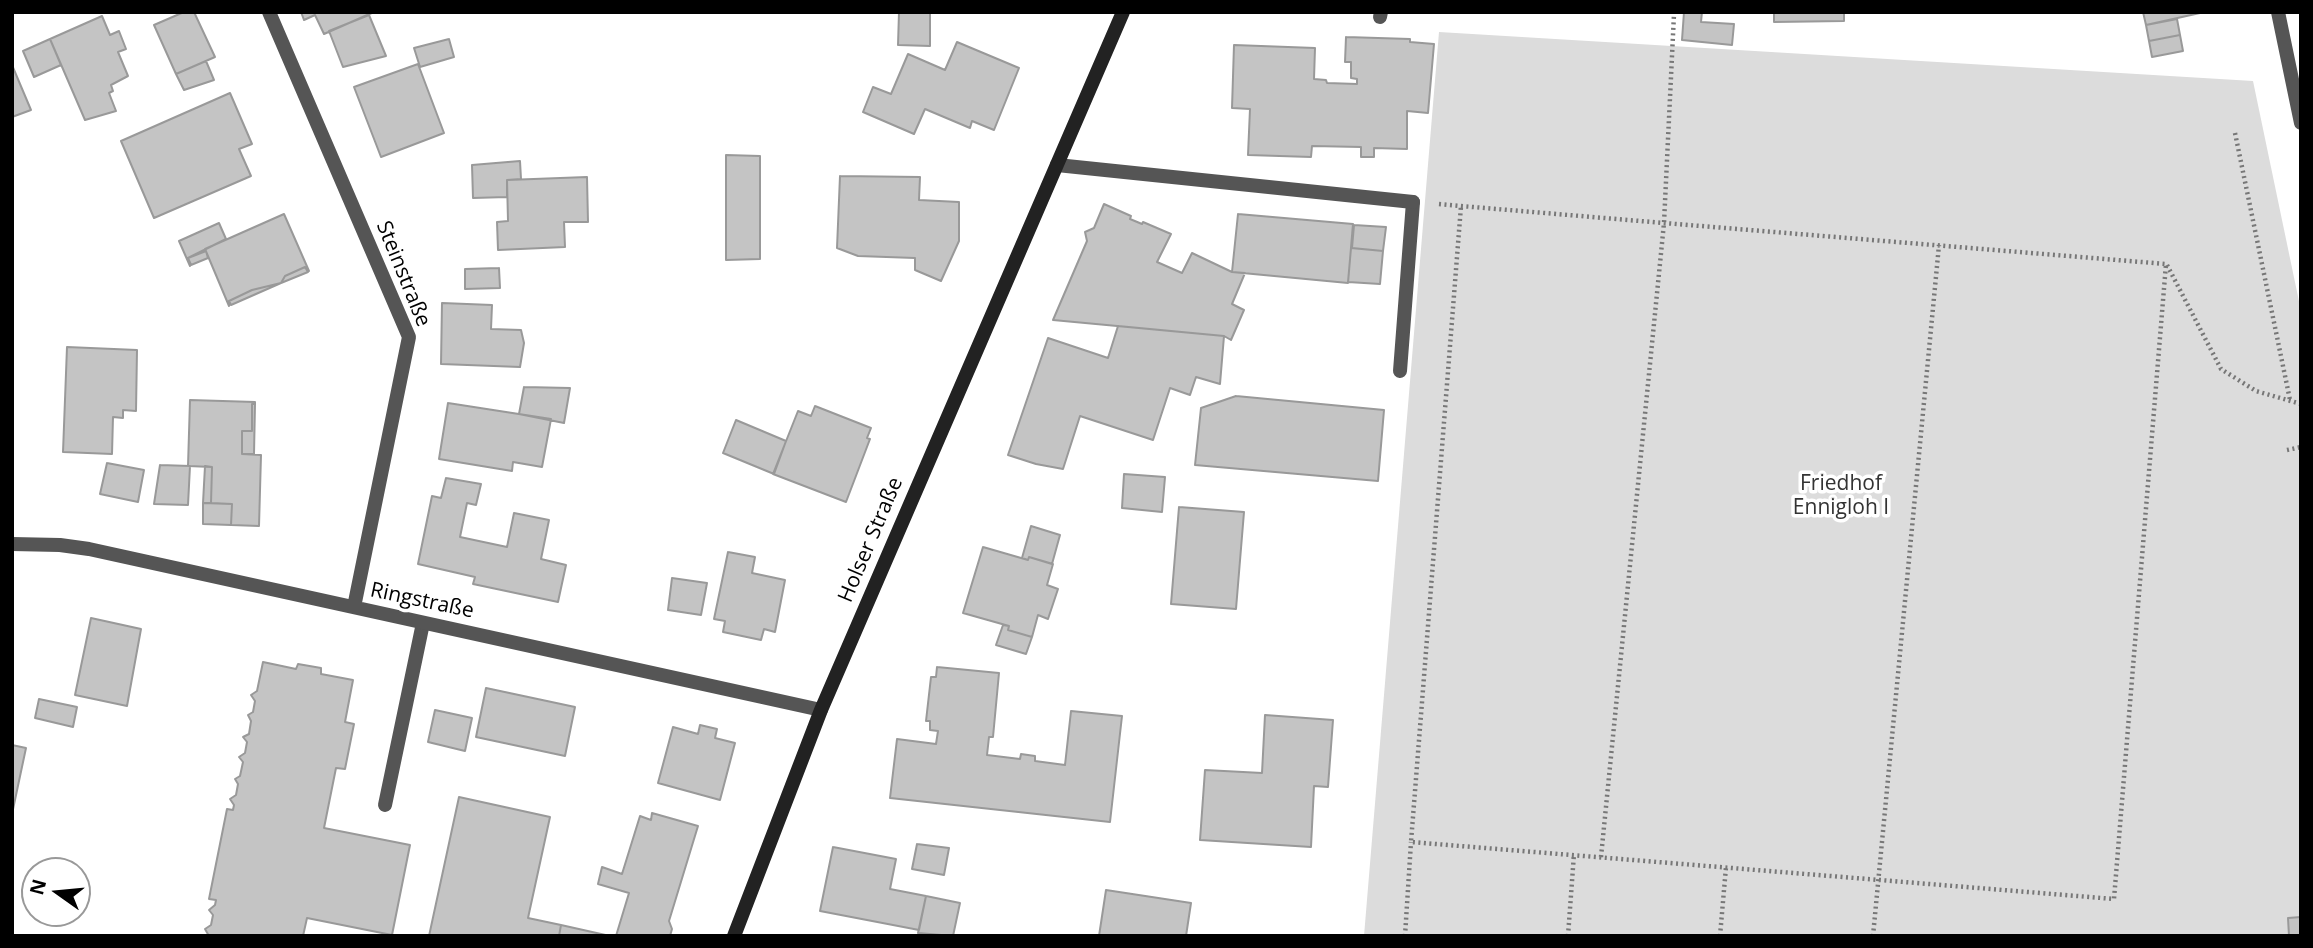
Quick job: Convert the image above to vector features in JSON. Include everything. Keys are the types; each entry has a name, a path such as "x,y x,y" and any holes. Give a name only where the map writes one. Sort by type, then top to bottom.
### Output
{"main road":[{"name":"Holser Straße","path":"734,936 821,710 1124,12"}],"street":[{"name":"Steinstraße","path":"269,12 410,337 354,607"},
{"path":"2278,12 2301,122"},
{"path":"1057,165 1413,202 1400,371"},
{"name":"Ringstraße","path":"12,544 60,545 89,549 821,710"},
{"path":"385,806 424,623"}],"path":[{"path":"1601,857 1664,223 1674,14"},
{"path":"2235,133 2290,400"},
{"path":"1413,202 2166,264"},
{"path":"1405,936 1461,206"},
{"path":"1873,936 1938,246"},
{"path":"2166,264 2221,369 2256,391 2301,404"},
{"path":"1411,842 2115,899 2166,264"},
{"path":"2287,450 2301,447"},
{"path":"1568,936 1574,854"},
{"path":"1720,936 1726,867"}],"green space":[{"name":"Friedhof Ennigloh I","path":"1439,32 2253,81 2301,311 2301,936 1364,936"}],"building":[{"path":"184,12 194,12 215,57 176,74 154,25"},
{"path":"301,12 374,12 324,34 315,15 304,20"},
{"path":"899,12 930,13 930,46 898,45"},
{"path":"1684,12 1702,12 1701,22 1734,24 1732,45 1682,40"},
{"path":"1774,12 1844,12 1844,21 1774,22"},
{"path":"2143,12 2200,12 2200,13 2146,25"},
{"path":"369,15 386,56 343,67 329,31"},
{"path":"102,16 110,35 119,31 126,49 118,52 128,76 111,85 113,91 109,93 116,111 85,120 50,39"},
{"path":"2177,19 2180,35 2149,41 2146,25"},
{"path":"2180,35 2183,51 2152,57 2149,41"},
{"path":"1346,37 1410,39 1410,42 1434,44 1428,113 1407,111 1407,149 1374,148 1374,157 1361,157 1361,147 1312,146 1311,157 1248,155 1250,109 1232,108 1234,45 1315,48 1314,79 1326,80 1327,83 1357,84 1357,79 1351,78 1351,62 1345,62"},
{"path":"50,39 61,65 34,77 23,51"},
{"path":"449,39 454,57 420,67 414,48"},
{"path":"957,42 1019,68 994,130 972,121 970,128 925,109 914,134 863,112 873,87 891,94 908,54 945,70"},
{"path":"206,61 214,80 184,90 176,74"},
{"path":"418,64 444,133 381,157 354,87"},
{"path":"12,65 31,110 12,117"},
{"path":"230,93 252,144 239,149 251,176 154,218 121,141"},
{"path":"726,155 760,156 760,259 726,260"},
{"path":"520,161 521,179 507,180 507,197 473,198 472,165"},
{"path":"840,176 920,177 919,200 959,202 959,241 941,281 915,270 915,258 858,256 837,248"},
{"path":"587,177 588,222 564,222 565,247 498,250 497,222 508,221 507,180"},
{"path":"1104,204 1131,216 1130,219 1171,234 1157,262 1182,273 1192,253 1232,272 1245,273 1232,304 1244,310 1231,340 1224,336 1053,320 1087,241 1085,232 1094,228"},
{"path":"284,214 309,271 305,267 285,276 281,283 252,290 229,301 229,306 205,249"},
{"path":"1238,214 1353,224 1348,283 1232,272"},
{"path":"219,223 226,239 188,258 190,266 179,241"},
{"path":"1354,225 1386,227 1383,251 1352,248"},
{"path":"1351,248 1383,251 1380,284 1348,282"},
{"path":"206,251 208,258 191,265 188,258"},
{"path":"305,267 308,272 281,283 285,276"},
{"path":"499,268 500,288 465,289 465,269"},
{"path":"281,283 231,305 229,301 252,290"},
{"path":"442,303 492,305 491,329 521,330 524,343 520,367 441,364"},
{"path":"1118,326 1224,336 1220,384 1196,377 1190,395 1170,388 1153,440 1080,416 1063,469 1008,455 1048,338 1108,358"},
{"path":"67,347 137,350 136,411 123,410 123,418 113,417 112,454 63,452"},
{"path":"524,387 570,388 564,423 519,414"},
{"path":"1236,396 1384,410 1378,481 1195,465 1201,408"},
{"path":"190,400 255,402 252,404 252,431 242,431 242,454 261,455 259,526 231,525 232,504 211,503 212,467 188,466"},
{"path":"448,403 551,419 542,467 513,462 512,471 439,459"},
{"path":"252,404 255,404 254,454 242,454 242,431 252,431"},
{"path":"815,406 871,428 867,438 870,439 846,502 773,474 798,411 811,416"},
{"path":"736,420 786,441 774,474 723,453"},
{"path":"107,463 144,470 138,502 100,494"},
{"path":"160,465 190,466 188,505 154,504"},
{"path":"205,466 212,467 211,503 203,503"},
{"path":"1124,474 1165,477 1162,512 1122,508"},
{"path":"446,478 481,484 476,505 467,503 460,537 507,547 514,513 549,520 541,559 566,565 558,602 473,584 475,577 418,564 432,496 441,498"},
{"path":"203,503 232,504 231,525 203,524"},
{"path":"1179,507 1244,512 1236,609 1171,604"},
{"path":"1031,526 1060,535 1052,564 1029,557 1028,560 1022,558"},
{"path":"983,547 1053,564 1047,585 1058,589 1048,619 1038,615 1032,637 1008,630 1009,626 963,613"},
{"path":"728,552 755,557 752,573 785,580 775,632 764,629 761,640 723,632 725,621 714,619"},
{"path":"672,578 707,583 701,615 668,610"},
{"path":"91,618 141,629 127,706 75,695"},
{"path":"1003,625 1009,626 1008,630 1032,637 1026,654 996,645"},
{"path":"263,662 296,669 298,664 321,668 321,674 353,680 345,722 354,724 345,769 336,768 324,828 410,845 392,935 307,918 303,936 209,936 205,929 211,925 213,915 209,910 216,900 209,899 227,809 233,810 234,805 230,799 236,795 238,784 235,779 240,776 243,762 239,757 245,753 247,742 243,737 249,734 251,721 248,715 253,712 255,701 251,695 257,691"},
{"path":"937,667 999,673 993,737 989,737 987,755 1020,759 1021,754 1035,756 1035,761 1065,765 1071,711 1122,716 1110,822 890,798 897,739 936,744 938,731 930,730 930,721 926,721 931,677 936,677"},
{"path":"486,688 575,707 565,756 476,737"},
{"path":"39,699 77,707 73,727 35,718"},
{"path":"435,710 472,718 465,751 428,742"},
{"path":"1265,715 1333,720 1328,787 1314,786 1311,847 1200,840 1205,770 1262,773"},
{"path":"700,725 717,729 715,738 735,743 720,800 658,783 673,727 698,734"},
{"path":"12,745 26,748 12,814"},
{"path":"459,797 550,817 528,918 561,925 559,936 429,936"},
{"path":"652,813 698,826 669,921 672,929 670,936 616,936 629,893 598,884 602,867 622,874 640,816 651,820"},
{"path":"917,844 949,848 944,875 912,869"},
{"path":"833,847 896,859 890,889 926,896 919,930 820,911"},
{"path":"1106,890 1191,903 1186,936 1099,936"},
{"path":"926,896 960,903 953,936 918,933"},
{"path":"2301,917 2301,936 2289,936 2288,918"},
{"path":"561,925 610,936 559,936"}]}
